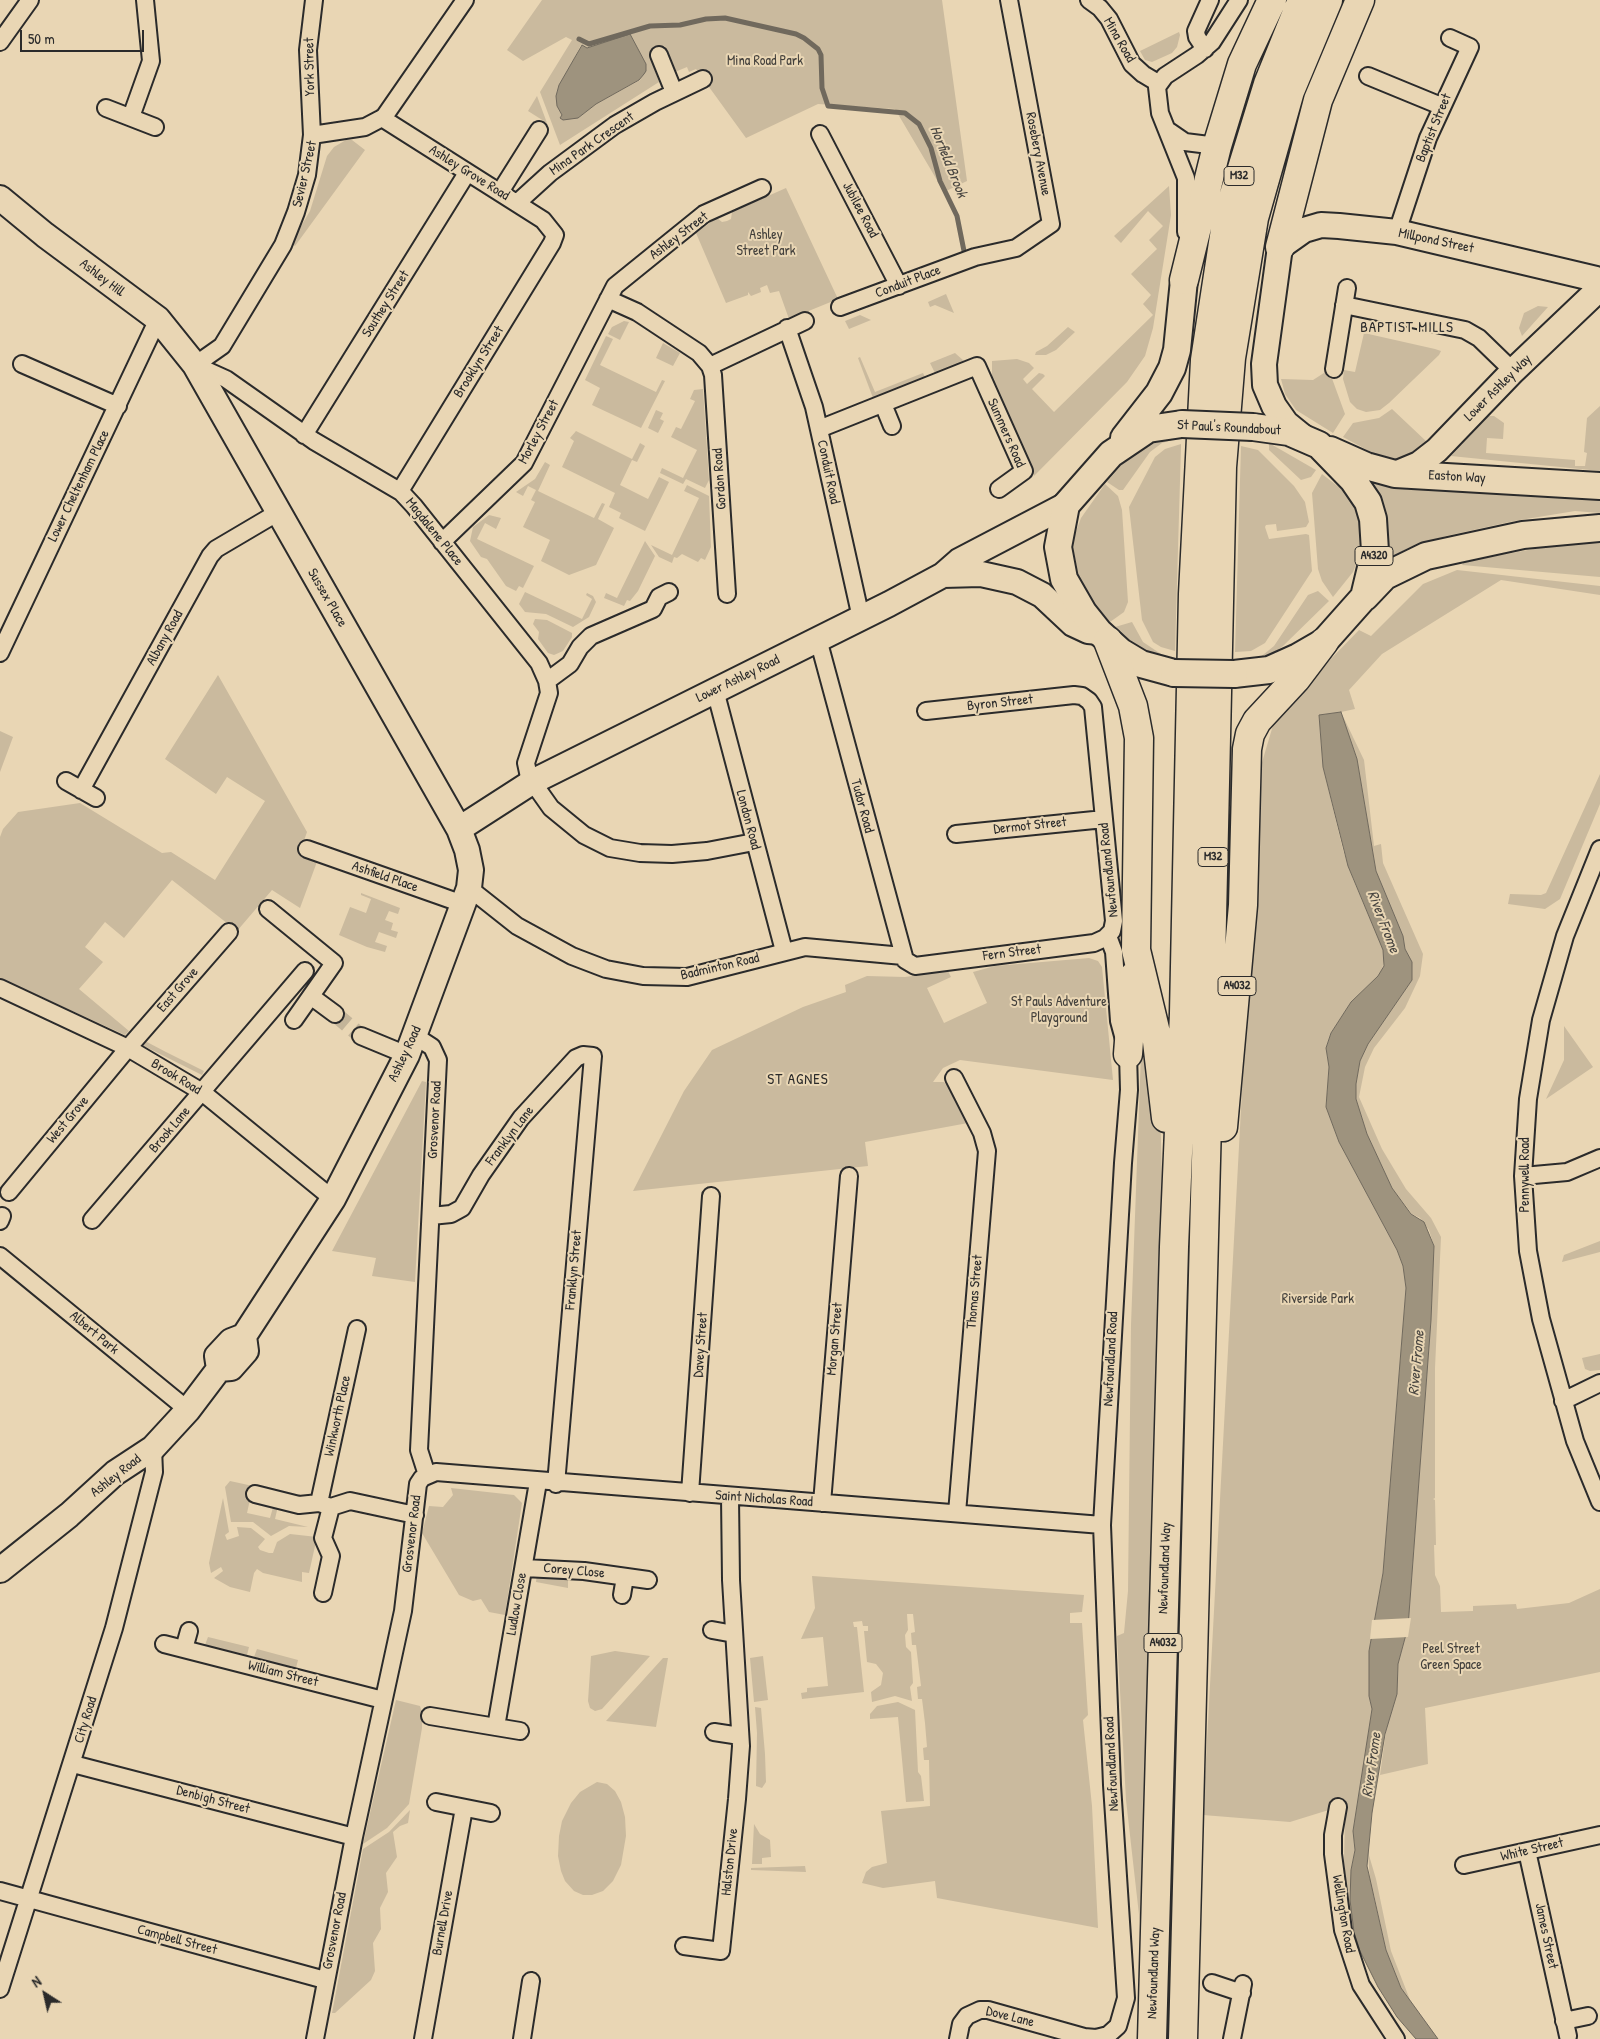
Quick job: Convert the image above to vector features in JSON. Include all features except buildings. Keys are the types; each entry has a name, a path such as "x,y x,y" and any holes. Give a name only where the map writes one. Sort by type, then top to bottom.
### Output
{"highway":[{"name":"M32","path":"1184,280 1217,146 1242,64 1272,0"},
{"name":"M32","path":"1174,1247 1184,1013 1193,594 1205,360 1227,217 1268,84 1302,0"},
{"name":"M32","path":"1200,1356 1222,467 1231,358 1254,218 1290,91 1328,0"},
{"path":"1280,247 1318,100 1360,0"},
{"name":"A4032","path":"1104,636 1133,706 1139,738 1136,950 1156,1033 1165,1112 1174,1247"},
{"name":"A4032","path":"1183,2039 1200,1356 1243,905 1247,749 1250,734 1257,720 1296,679 1324,642"},
{"path":"1128,1054 1136,950"},
{"name":"Newfoundland Way","path":"1152,2039 1174,1247"}],"main road":[{"name":"Ashley Hill","path":"0,198 45,235 158,319 195,365"},
{"name":"Millpond Street","path":"1280,247 1304,230 1321,225 1397,232 1598,287"},
{"path":"1280,247 1265,349 1264,376 1274,406 1286,423 1310,440"},
{"path":"1110,454 1155,399 1169,376 1177,350 1184,280"},
{"name":"Lower Ashley Way","path":"1396,474 1409,470 1429,457 1598,287"},
{"name":"Sussex Place","path":"195,365 277,513 459,829"},
{"name":"St Paul's Roundabout","path":"1182,424 1278,429 1310,440 1359,488 1372,512 1375,540 1373,564 1362,600 1324,642 1298,657 1268,670 1234,674 1174,673 1141,664 1104,636 1074,598 1061,572 1058,546 1066,505 1110,454 1130,438 1148,429 1182,424"},
{"name":"Easton Way","path":"1310,440 1366,466 1396,474 1600,486"},
{"name":"Lower Ashley Road","path":"532,782 861,618 943,575 958,560 1066,505"},
{"name":"A4320","path":"1362,600 1385,576 1426,556 1523,535 1600,528"},
{"name":"Lower Ashley Road","path":"943,575 980,574 1017,582 1042,595 1080,628 1104,636"},
{"path":"459,829 532,782"},
{"name":"Ashley Road","path":"0,1570 69,1515 115,1473 154,1448 188,1410 219,1369 231,1368 246,1351 244,1336 333,1199 411,1045 466,896 471,870 467,850 459,829"}],"street":[{"path":"0,42 30,0"},
{"path":"130,117 151,61 145,0"},
{"name":"York Street","path":"312,135 308,50 314,0"},
{"path":"382,118 465,0"},
{"name":"Rosebery Avenue","path":"975,257 1016,248 1051,224 1009,0"},
{"name":"Mina Road","path":"1089,0 1100,8 1109,19 1132,64 1143,74 1158,83"},
{"path":"1205,49 1198,39 1196,31 1210,0"},
{"path":"1184,280 1187,184 1157,102 1158,83 1165,76 1205,49 1222,29 1239,0"},
{"name":"Baptist Street","path":"1397,232 1419,164 1441,106 1470,47 1450,38"},
{"path":"659,55 674,92"},
{"path":"1368,76 1441,106"},
{"name":"Mina Park Crescent","path":"517,203 543,179 602,134 674,92 703,79"},
{"path":"106,108 155,126"},
{"name":"Sevier Street","path":"195,365 222,346 283,245 296,212 307,175 312,135 365,126 382,118"},
{"name":"Ashley Grove Road","path":"382,118 544,220 554,232"},
{"path":"500,192 539,130"},
{"path":"1169,131 1185,142 1217,146"},
{"name":"Jubilee Road","path":"820,134 899,286"},
{"name":"Southey Street","path":"304,435 467,173"},
{"name":"Ashley Street","path":"608,300 619,282 699,218 762,188"},
{"name":"Brooklyn Street","path":"400,491 552,243 554,232"},
{"name":"Conduit Place","path":"840,307 975,257"},
{"path":"1334,369 1347,288"},
{"path":"608,300 637,312 699,353 710,366 805,321"},
{"name":"Morley Street","path":"442,542 524,463 608,300"},
{"path":"1344,305 1471,332 1513,371"},
{"name":"Lower Cheltenham Place","path":"0,653 158,319"},
{"name":"Conduit Road","path":"787,328 807,382 861,618"},
{"path":"22,364 118,406"},
{"name":"Magdalene Place","path":"195,365 226,378 304,435 400,491 539,663 547,681"},
{"name":"Gordon Road","path":"710,366 713,375 726,594"},
{"name":"Summers Road","path":"883,404 977,366 1024,471 999,489"},
{"path":"819,430 883,404 892,426"},
{"name":"Albany Road","path":"81,790 210,556 216,549 277,513"},
{"path":"669,592 659,597 653,609 591,636 580,647 570,664 547,681 548,698 526,758 526,767 532,782 551,808 584,836 610,848 640,853 672,854 707,851 754,842"},
{"name":"Tudor Road","path":"818,639 909,961"},
{"name":"London Road","path":"715,690 784,950"},
{"name":"Byron Street","path":"926,710 1074,695"},
{"name":"Newfoundland Road","path":"1074,695 1087,698 1093,707 1114,921 1113,929 1108,936 1114,952 1119,1021 1128,1054 1129,1090 1102,1525 1112,1785 1127,1990 1122,2016 1118,2026 1109,2037"},
{"path":"66,782 96,798"},
{"name":"Dermot Street","path":"956,834 1104,819"},
{"name":"Ashfield Place","path":"307,849 466,896"},
{"name":"Pennywell Road","path":"1600,849 1564,936 1541,1020 1528,1099 1523,1176 1530,1270 1575,1441 1600,1502"},
{"name":"Badminton Road","path":"466,896 544,942 572,956 606,969 643,976 687,977 735,966 784,950 805,947 909,961"},
{"path":"268,909 334,963 312,997 294,1020"},
{"name":"East Grove","path":"128,1048 228,932"},
{"name":"Fern Street","path":"909,961 1094,943 1108,936"},
{"name":"Brook Lane","path":"92,1220 306,971"},
{"name":"Brook Road","path":"0,988 128,1048 202,1092 333,1199"},
{"path":"312,997 334,1014"},
{"name":"Grosvenor Road","path":"315,2039 354,1837 403,1611 418,1484 427,1475 419,1450 438,1060 432,1047 361,1036"},
{"name":"West Grove","path":"9,1192 128,1048"},
{"name":"Franklyn Lane","path":"431,1216 451,1214 462,1208 480,1175 521,1118 576,1058 583,1055 592,1056"},
{"name":"Franklyn Street","path":"556,1484 592,1056"},
{"name":"Thomas Street","path":"954,1078 982,1133 987,1151 957,1513"},
{"path":"1523,1176 1567,1172 1600,1158"},
{"name":"Morgan Street","path":"822,1503 849,1176"},
{"name":"Davey Street","path":"690,1493 711,1196"},
{"name":"Albert Park","path":"0,1256 188,1410"},
{"name":"Winkworth Place","path":"323,1593 331,1556 323,1538 325,1505 357,1329"},
{"path":"1563,1401 1600,1383"},
{"name":"City Road","path":"0,1989 73,1764 114,1628 154,1472 154,1448"},
{"name":"Saint Nicholas Road","path":"427,1475 436,1472 556,1484 1102,1525"},
{"name":"Ludlow Close","path":"496,1727 538,1482"},
{"path":"255,1494 300,1505 350,1502 415,1515"},
{"name":"Halston Drive","path":"684,1946 721,1952 737,1799 740,1736 734,1634 730,1497"},
{"name":"Corey Close","path":"524,1568 584,1571 648,1580"},
{"name":"Corey Close","path":"622,1595 625,1576"},
{"path":"712,1630 734,1634"},
{"path":"184,1649 188,1631"},
{"name":"William Street","path":"164,1644 383,1700"},
{"path":"430,1716 520,1730"},
{"path":"714,1732 740,1736"},
{"name":"Denbigh Street","path":"73,1764 354,1837"},
{"path":"436,1802 491,1813"},
{"name":"Wellington Road","path":"1338,1807 1333,1854 1343,1930 1352,1963 1362,1985 1396,2039"},
{"name":"Burnell Drive","path":"423,2039 464,1808"},
{"name":"White Street","path":"1464,1865 1600,1835"},
{"name":"James Street","path":"1527,1851 1566,2028 1588,2016"},
{"name":"Campbell Street","path":"0,1891 325,1980"},
{"path":"522,2039 531,1981"},
{"path":"1212,1983 1242,1988 1232,2039"},
{"name":"Dove Lane","path":"958,2039 962,2024 972,2013 988,2010 1084,2037 1109,2037"}],"green space":[{"name":"Mina Road Park","path":"542,0 942,0 967,181 944,192 895,109 818,104 746,138 696,69 689,72 687,67 675,72 665,46 649,53 659,82 560,145 540,92 572,40 566,37 523,61 507,50","holes":["630,35 646,64 640,80 596,104 578,118 560,118 562,115 557,106 557,92 581,45 587,48"]},
{"path":"1179,32 1177,47 1172,53 1152,62 1145,60 1140,51"},
{"path":"537,96 547,123 528,111"},
{"path":"346,140 352,140 365,150 295,246 291,243 310,211 327,156 334,147"},
{"path":"1169,186 1171,215 1153,328 1145,356 1127,382 1034,476 1005,416 992,382 992,361 1017,359 1029,363 1034,368 1023,379 1027,384 1039,373 1043,374 1045,376 1032,389 1054,412 1153,315 1143,304 1151,295 1131,274 1157,249 1149,240 1163,226 1148,211 1121,243 1114,236"},
{"name":"Ashley Street Park","path":"786,188 838,299 789,319 779,291 770,293 767,285 760,288 761,292 751,296 748,292 748,295 726,303 696,233 717,218 722,222 727,221 731,219 732,212"},
{"path":"946,294 954,313 935,305 930,307 928,302"},
{"path":"1538,306 1548,307 1522,336 1519,328 1524,313"},
{"path":"860,315 871,320 849,329 845,321"},
{"path":"624,321 629,322 620,340 608,334 612,327"},
{"path":"1068,327 1075,332 1056,350 1046,355 1035,355 1036,352 1047,346"},
{"path":"1364,333 1441,351 1389,403 1380,410 1366,412 1357,409 1350,402 1343,379 1344,370 1355,372"},
{"path":"606,336 613,339 600,365 656,392 662,380 665,381 641,428 592,405 600,388 585,380"},
{"path":"663,343 680,353 673,366 656,358"},
{"path":"955,353 964,361 935,373 930,363"},
{"path":"860,357 875,392 923,373 925,377 873,398 858,358"},
{"path":"1327,371 1330,373 1345,414 1333,433 1296,410 1285,394 1281,379 1313,380"},
{"path":"703,389 709,480 705,488 686,479 683,484 660,473 662,468 683,478 697,450 671,437 676,427 681,429 695,401 690,399 694,390"},
{"path":"1600,406 1600,471 1451,456 1489,416 1494,416 1504,423 1503,439 1487,438 1486,453 1575,460 1575,466 1585,466 1587,453 1584,452 1587,418"},
{"path":"1392,409 1427,442 1412,454 1395,460 1382,458 1343,437 1353,423 1379,418"},
{"path":"656,410 663,413 660,419 664,421 658,433 648,428"},
{"path":"576,431 632,459 640,443 645,446 637,462 632,460 620,485 648,499 659,477 669,482 645,531 619,518 621,513 609,507 615,493 562,467 574,441 570,438"},
{"path":"1173,437 1172,440 1162,443 1150,452 1123,490 1119,490 1107,482 1130,455 1154,441"},
{"path":"1269,443 1316,470 1311,477 1301,480 1269,450"},
{"path":"1181,444 1175,651 1161,647 1153,642 1142,620 1129,507 1155,457 1165,449"},
{"path":"1241,446 1258,450 1294,486 1305,502 1309,522 1306,527 1277,531 1276,524 1266,525 1265,527 1269,539 1309,535 1312,571 1265,643 1251,651 1235,652"},
{"path":"545,462 550,465 538,491 594,518 602,503 605,504 598,519 614,528 596,565 569,575 541,561 550,540 523,527 535,502 531,500 536,490 528,486 523,496 516,492 535,479"},
{"path":"1322,474 1340,488 1352,501 1360,518 1362,541 1359,557 1353,572 1333,597 1322,581 1318,569 1312,493"},
{"path":"1373,483 1410,490 1476,484 1600,494 1600,513 1575,511 1514,521 1446,536 1408,548 1383,562 1376,494"},
{"path":"1105,484 1118,496 1122,510 1128,602 1124,612 1110,622 1087,596 1079,580 1073,547 1075,534 1081,518"},
{"path":"687,485 709,496 711,547 705,560 701,558 698,562 682,554 677,558 674,557 672,563 659,557 651,545 672,555 699,498 684,491"},
{"path":"489,515 501,518 496,529 485,523 477,539 534,566 523,588 519,586 516,591 506,586 487,559 481,557 470,541 473,527"},
{"path":"645,541 655,556 638,591 630,601 627,600 624,606 604,598 606,593 617,598"},
{"path":"1600,542 1600,577 1462,565 1464,562 1560,544"},
{"name":"Riverside Park","path":"1457,570 1600,586 1600,595 1501,580 1382,654 1349,690 1355,709 1319,715 1323,767 1343,850 1383,950 1384,957 1382,972 1351,1002 1331,1033 1326,1048 1329,1067 1326,1107 1339,1142 1397,1250 1403,1266 1406,1288 1383,1573 1369,1651 1369,1696 1372,1709 1353,1831 1355,1850 1351,1870 1351,1903 1354,1932 1348,1902 1344,1861 1345,1818 1348,1804 1290,1822 1203,1815 1248,979 1255,786 1274,722 1289,702 1359,630 1371,636 1423,584"},
{"path":"1318,591 1329,601 1283,646 1269,656 1258,659 1274,646 1308,595"},
{"path":"525,592 582,619 592,599 586,595 587,593 593,596 596,602 589,617 573,627 546,614 525,612 519,604"},
{"path":"535,619 547,620 572,633 572,637 563,651 554,655 548,653 538,639 539,632 533,624"},
{"path":"1132,622 1143,642 1161,654 1161,658 1137,648 1115,627"},
{"path":"218,675 307,832 300,852 318,859 300,908 272,890 237,931 172,880 124,938 105,922 85,947 103,962 79,989 129,1031 125,1035 0,978 0,837 3,829 18,812 80,803 162,853 171,852 215,880 265,801 227,777 216,794 165,759"},
{"name":"Peel Street Green Space","path":"1341,712 1364,760 1374,846 1381,844 1383,863 1423,954 1420,976 1405,1008 1374,1048 1365,1067 1359,1097 1382,1149 1406,1189 1431,1218 1441,1237 1435,1368 1435,1498 1433,1499 1435,1500 1435,1575 1440,1586 1441,1612 1473,1611 1473,1606 1516,1604 1517,1609 1569,1603 1600,1589 1600,1672 1425,1708 1428,1764 1380,1775 1387,1724 1397,1694 1398,1664 1408,1627 1431,1320 1434,1246 1429,1230 1420,1218 1412,1214 1392,1188 1367,1134 1356,1099 1356,1084 1360,1061 1368,1044 1412,980 1412,962 1405,949 1403,936 1376,871 1357,759"},
{"path":"0,731 13,737 0,772"},
{"path":"1600,774 1600,804 1560,899 1545,909 1508,904 1510,894 1541,895 1546,893"},
{"path":"361,893 400,908 398,914 389,911 385,920 393,923 391,930 398,932 396,938 379,932 375,942 387,946 385,952 367,947 339,935 350,907 366,913 371,899 361,895"},
{"name":"St Pauls Adventure Playground","path":"1089,958 1098,961 1102,967 1113,1080 960,1060 943,1068 933,1082 944,1082 951,1089 968,1123 865,1142 868,1166 633,1191 684,1091 712,1050 803,1007 846,992 845,985 867,976 905,977 948,971 951,977 927,988 944,1023 987,1003 973,972 995,966"},
{"path":"1142,1026 1160,1106 1165,1288 1143,1950 1126,1800 1117,1636 1124,1633 1128,1591 1131,1325"},
{"path":"1564,1026 1593,1067 1546,1099 1564,1060"},
{"path":"145,1041 204,1071 202,1075 142,1045"},
{"path":"422,1081 426,1082 415,1282 372,1276 376,1258 332,1251"},
{"path":"1600,1241 1600,1252 1562,1262 1564,1255"},
{"path":"1600,1354 1600,1370 1590,1371 1585,1369 1582,1358"},
{"path":"230,1481 253,1486 247,1513 270,1518 274,1504 278,1506 275,1519 308,1527 289,1526 271,1536 253,1522 231,1522 225,1487"},
{"path":"451,1488 514,1495 522,1503 505,1615 489,1612 481,1599 473,1601 459,1595 422,1533 429,1506 443,1507 453,1495"},
{"path":"223,1498 229,1532 225,1535 227,1540 239,1536 237,1527 251,1528 265,1539 258,1547 260,1550 273,1553 277,1542 290,1534 317,1537 309,1573 302,1572 302,1582 263,1573 257,1569 254,1573 250,1592 230,1587 214,1578 223,1571 221,1567 211,1573 209,1563"},
{"path":"537,1574 568,1577 568,1588 536,1582"},
{"path":"812,1576 1084,1595 1082,1612 1070,1613 1070,1623 1082,1623 1088,1715 1083,1720 1092,1806 1098,1928 937,1898 935,1881 883,1888 862,1883 866,1872 872,1867 887,1863 881,1811 930,1806 929,1760 924,1760 923,1748 927,1747 925,1723 922,1699 918,1699 917,1687 921,1686 916,1645 912,1645 911,1633 915,1632 913,1614 907,1614 908,1630 905,1635 906,1647 911,1652 913,1683 910,1687 912,1701 895,1696 872,1702 871,1692 881,1685 883,1673 876,1664 867,1662 864,1631 868,1631 868,1626 863,1626 862,1621 853,1622 854,1627 857,1627 864,1692 802,1699 801,1693 807,1692 807,1688 828,1686 823,1637 801,1639 815,1608"},
{"path":"208,1637 249,1647 247,1655 205,1645"},
{"path":"257,1649 298,1660 296,1668 254,1657"},
{"path":"615,1651 650,1656 602,1709 595,1711 590,1708 588,1701 591,1656"},
{"path":"763,1656 768,1700 754,1702 750,1658"},
{"path":"663,1658 668,1658 656,1727 606,1721"},
{"path":"396,1700 420,1706 422,1713 422,1728 409,1804 387,1828 363,1844"},
{"path":"898,1702 915,1710 918,1772 921,1776 924,1801 906,1802 898,1717 870,1719 870,1714 877,1706"},
{"path":"755,1707 761,1708 765,1754 766,1782 762,1788 756,1786 757,1733"},
{"path":"597,1782 607,1784 615,1791 621,1802 625,1817 626,1836 621,1865 613,1881 603,1891 592,1895 583,1895 574,1891 565,1881 558,1856 559,1836 562,1821 571,1803 580,1792"},
{"path":"410,1810 408,1823 400,1826 393,1832 397,1857 386,1873 388,1892 380,1908 381,1929 373,1943 375,1971 371,1980 335,2013 332,2013 363,1849 389,1832"},
{"path":"754,1824 760,1834 770,1840 771,1857 762,1858 762,1864 752,1864"},
{"path":"1368,1852 1376,1879 1391,1951 1410,2000 1401,1988 1386,1950 1370,1883"},
{"path":"805,1866 806,1872 751,1870 751,1868"}],"water":[{"path":"630,34 646,64 646,71 639,80 596,104 578,118 563,120 560,118 562,115 557,106 556,96 559,85 582,45 587,48"},
{"name":"River Frome","path":"1341,712 1357,759 1376,871 1403,936 1405,949 1412,962 1412,980 1368,1044 1360,1061 1356,1084 1356,1099 1367,1134 1392,1188 1411,1214 1424,1222 1434,1246 1431,1320 1408,1627 1398,1664 1397,1694 1385,1734 1372,1813 1367,1866 1386,1950 1401,1988 1438,2039 1416,2039 1397,2017 1378,1987 1360,1951 1354,1932 1350,1900 1351,1870 1355,1850 1353,1831 1372,1709 1369,1696 1369,1651 1383,1573 1406,1288 1403,1266 1397,1250 1339,1142 1326,1107 1329,1067 1326,1048 1331,1033 1351,1002 1378,976 1384,966 1383,950 1348,866 1323,767 1319,715"}],"pier":[{"path":"1411,1618 1408,1637 1370,1639 1372,1620"}],"waterway":[{"name":"Horfield Brook","path":"579,39 589,44 650,26 680,25 706,19 725,18 796,34 804,38 818,49 821,55 822,88 828,106 905,113 919,124 931,148 940,181 957,216 964,251"}],"tunnel":[{"path":"335,1014 361,1036"}],"district":[{"name":"BAPTIST MILLS","path":"1407,328"},
{"name":"ST AGNES","path":"798,1080"}]}
